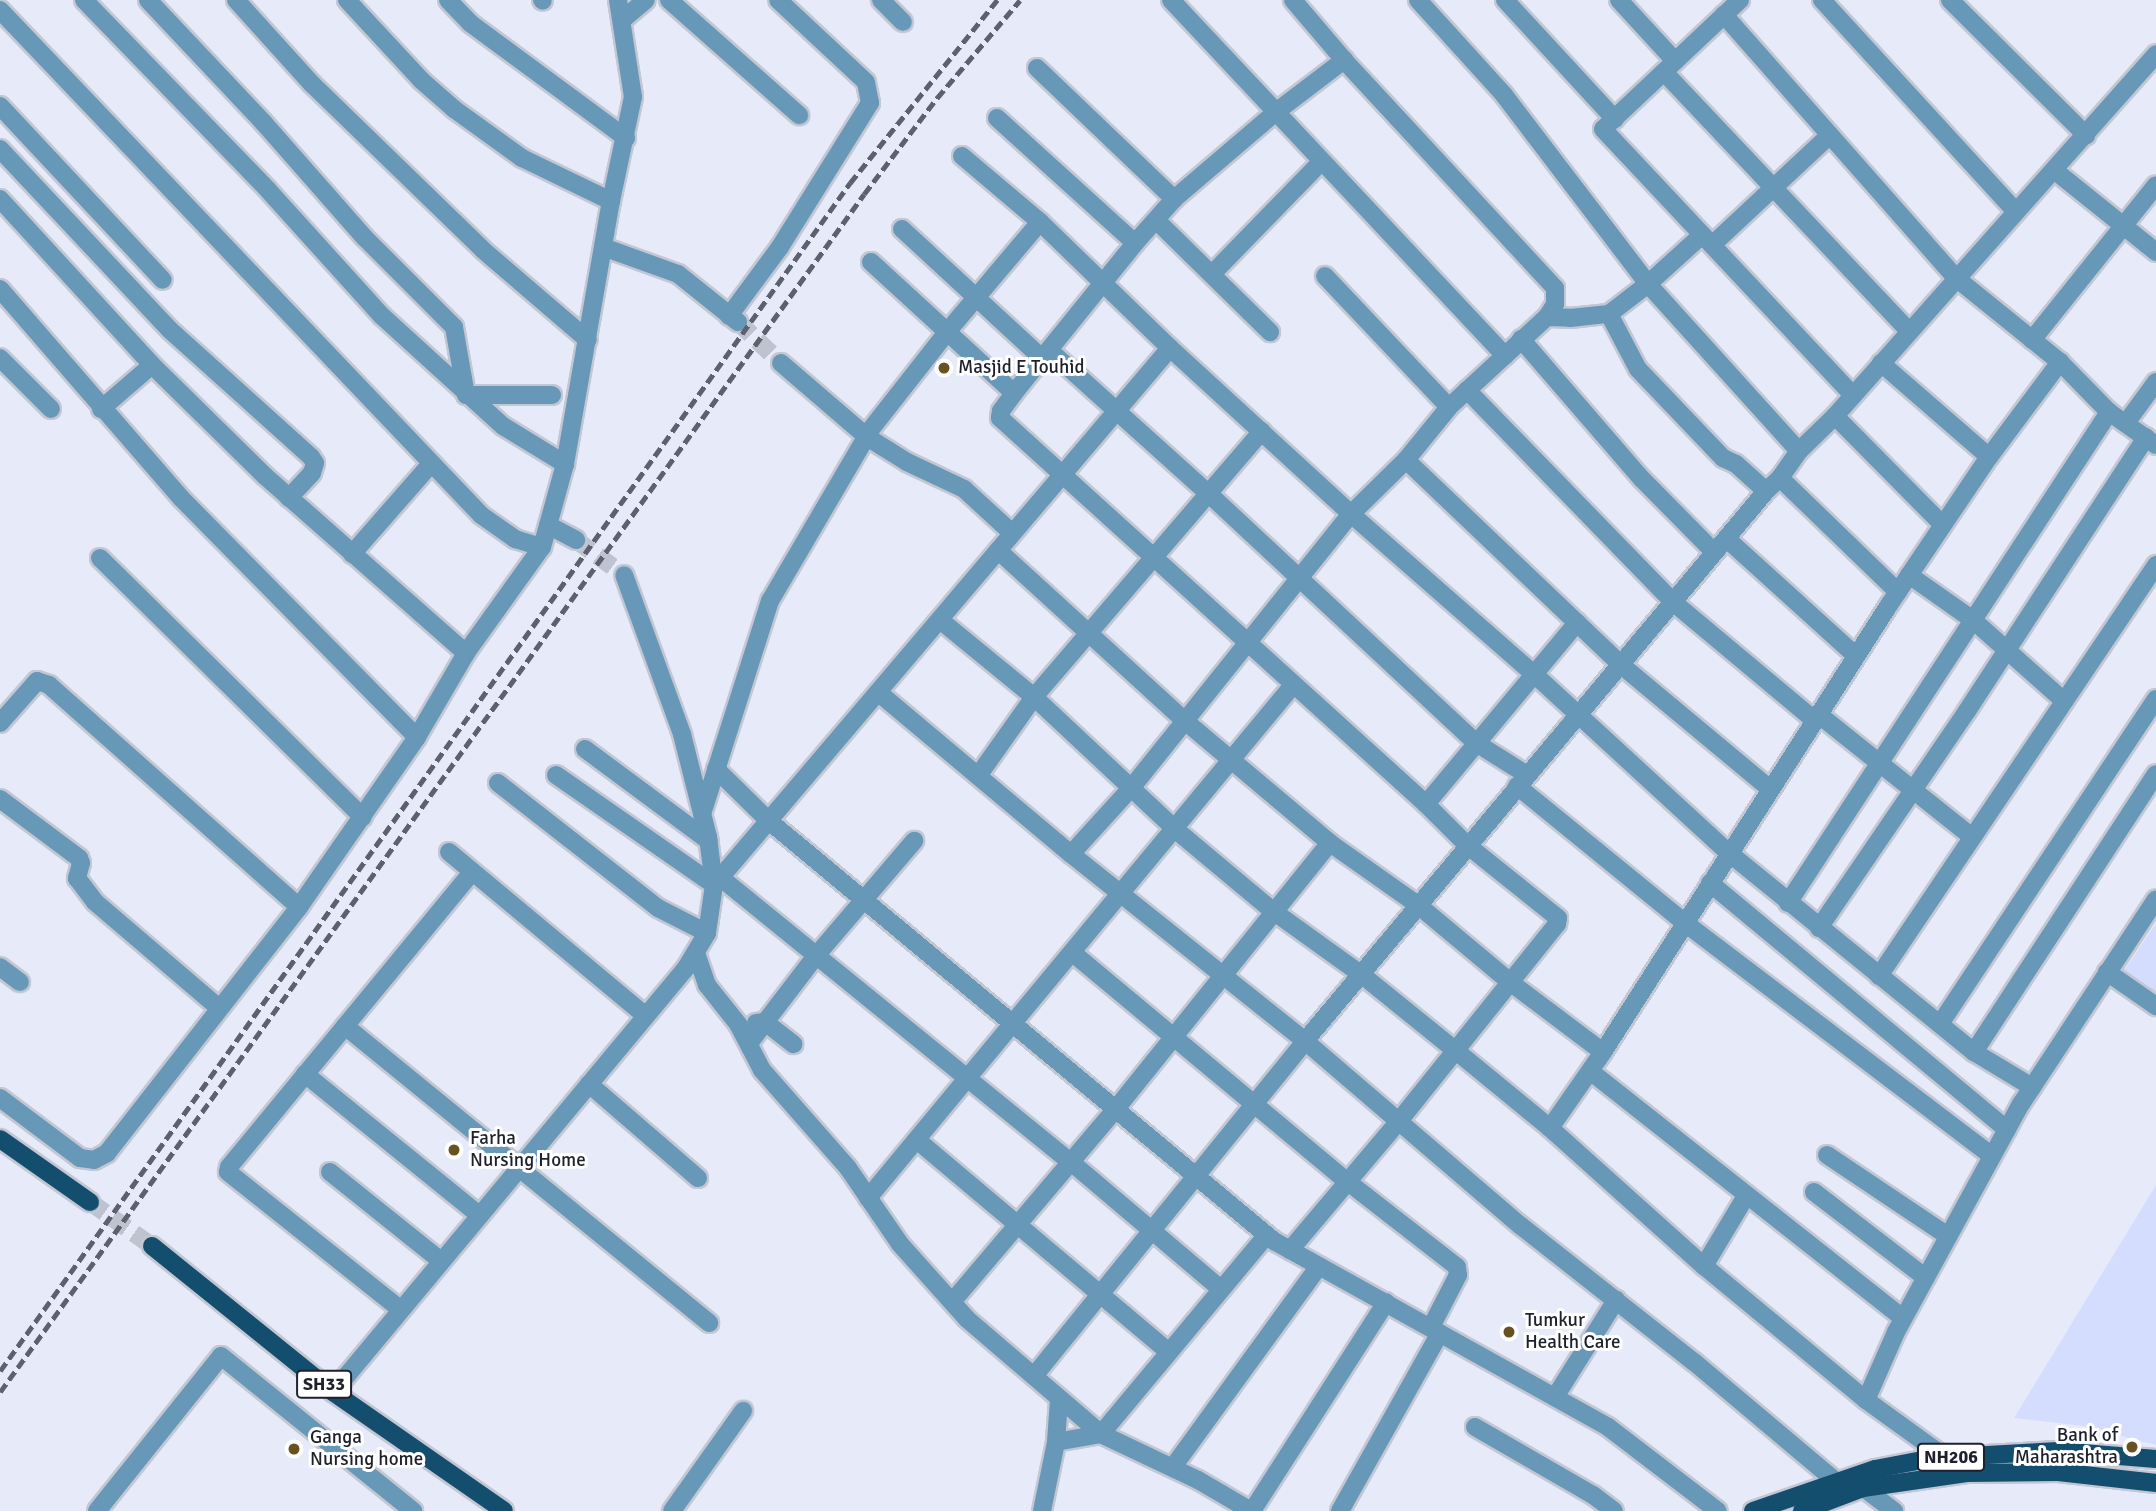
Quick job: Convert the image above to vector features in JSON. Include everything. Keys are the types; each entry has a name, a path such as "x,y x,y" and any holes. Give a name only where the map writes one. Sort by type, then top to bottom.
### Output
{"main road":[{"path":"0,1139 90,1202"},
{"name":"SH33","path":"152,1246 333,1392 504,1511"},
{"name":"NH206","path":"1802,1511 1875,1469 1945,1457 2058,1451 2156,1459"},
{"name":"NH206","path":"1753,1511 1850,1485 1967,1473 2058,1472 2156,1483"}],"street":[{"path":"84,0 268,190 382,316 466,395 526,442 565,464"},
{"path":"148,0 365,238 454,327 466,395"},
{"path":"236,0 312,84 482,250 588,340"},
{"path":"347,0 421,80 454,109 522,158 611,201"},
{"path":"448,0 470,23 626,138"},
{"path":"0,1098 80,1158 94,1160 107,1153 218,1007 299,907 417,737 466,653 542,547 565,464 611,201 634,97 618,0"},
{"path":"622,20 646,0"},
{"path":"669,0 799,115"},
{"path":"603,247 678,274 733,319 870,103 866,82 778,0"},
{"path":"881,0 903,22"},
{"path":"1171,0 1505,356"},
{"path":"1071,853 1132,787 1300,581 1351,514 1406,460 1449,407 1547,317 1555,304 1555,288 1343,60 1293,0"},
{"path":"1418,0 1526,122 1648,284 1799,451"},
{"path":"1505,0 1615,119"},
{"path":"1619,0 1669,67 1774,189 1909,331"},
{"path":"1822,0 2017,212"},
{"path":"1950,0 2085,135"},
{"path":"1819,928 2151,441 2109,412 2060,362 1956,278 1830,135 1727,7 1603,129 1853,395"},
{"path":"0,10 430,465 481,515 515,538 542,547"},
{"path":"1290,1250 1399,1121 1557,924 1558,918 1468,846 1426,804 1246,644 1000,418 1000,411 1135,243 1174,199 1276,112 1343,60"},
{"path":"1034,1376 1305,1041 1799,451 1835,416 2085,135 2153,65"},
{"path":"1037,68 1174,199"},
{"path":"0,106 163,280"},
{"path":"997,118 1135,243"},
{"path":"1547,317 1570,318 1609,314 1774,189 1830,135"},
{"path":"0,149 170,330 311,457 315,463 312,472 289,498"},
{"path":"962,156 1040,222 1170,348 1351,514 1580,715 1729,853 1974,1052 2032,1087"},
{"path":"1213,273 1322,161"},
{"path":"2054,170 2156,252"},
{"path":"2032,340 2156,184"},
{"path":"0,200 152,365 289,498 466,653"},
{"path":"1156,220 1213,273 1270,332"},
{"path":"702,814 770,601 867,436 947,332 1040,222"},
{"path":"902,229 978,297 1118,411 1476,743 1685,923 1992,1156"},
{"path":"871,262 1014,393"},
{"path":"1325,276 1449,407"},
{"path":"0,289 101,410 181,498 417,737"},
{"path":"1609,314 1638,369 1723,458 1773,484 1898,592"},
{"path":"1521,339 1642,479 1714,552"},
{"path":"717,882 879,693 1061,473 1118,411 1170,348"},
{"path":"0,358 51,409"},
{"path":"1550,1128 1603,1052 1769,788 1909,575 1989,457 2060,362"},
{"path":"781,363 867,436 907,462 964,489 1012,533"},
{"path":"1881,363 1989,457"},
{"path":"101,410 152,365"},
{"path":"2126,423 2156,382"},
{"path":"1467,390 1673,602 1972,837"},
{"path":"466,395 552,395"},
{"path":"1788,903 2109,412"},
{"path":"1835,416 1943,525"},
{"path":"978,776 1034,696 1152,555 1262,431"},
{"path":"1406,460 1620,664 1769,788"},
{"path":"352,554 430,465"},
{"path":"548,525 576,540"},
{"path":"1727,538 1856,655"},
{"path":"998,550 1185,721 1330,843 1418,905 1510,982 1603,1052"},
{"path":"100,558 363,817"},
{"path":"1879,976 2156,565"},
{"path":"333,1392 646,1016 696,953 707,933 717,882 709,841 682,734 624,575"},
{"path":"1909,575 1973,620 2064,701"},
{"path":"940,620 1034,696 1176,830 1273,911 1362,975 1550,1128 1704,1266 1866,1400 1967,1473"},
{"path":"1426,804 1577,622"},
{"path":"0,723 37,681 49,685 299,907"},
{"path":"868,1198 1176,830 1293,685"},
{"path":"879,693 1071,853 1305,1041 1521,1226 1850,1485 1894,1511"},
{"path":"1940,1024 2156,699"},
{"path":"585,749 709,841"},
{"path":"716,769 769,821 1267,1235 1608,1427 1718,1511"},
{"path":"1974,1052 2156,774"},
{"path":"556,775 717,882 815,957 1071,1162 1221,1289"},
{"path":"498,783 658,908 707,933"},
{"path":"0,799 79,858 81,863 77,878 95,902 218,1007"},
{"path":"750,1042 815,957 914,841"},
{"path":"952,1302 1115,1110 1330,843"},
{"path":"449,852 646,1016"},
{"path":"400,1309 228,1172 472,872"},
{"path":"1710,883 2007,1130"},
{"path":"1866,1400 1903,1318 2007,1130 2032,1087 2156,899"},
{"path":"696,953 707,985 750,1042 762,1070 848,1168 900,1244 952,1302 1059,1400 1101,1434 1128,1450 1173,1467 1251,1511 1386,1303"},
{"path":"1073,954 1348,1182 1457,1267 1458,1275 1436,1330 1340,1511"},
{"path":"0,967 20,982"},
{"path":"2107,972 2156,1006"},
{"path":"738,1024 765,1022 793,1044"},
{"path":"345,1026 709,1323"},
{"path":"1590,1071 1903,1318"},
{"path":"305,1074 479,1215"},
{"path":"589,1084 698,1178"},
{"path":"917,1140 1169,1352"},
{"path":"1827,1155 1948,1236"},
{"path":"330,1172 440,1261"},
{"path":"1814,1192 1926,1278"},
{"path":"1704,1266 1746,1196"},
{"path":"1056,1442 1101,1434 1267,1235"},
{"path":"1173,1467 1319,1266"},
{"path":"1555,1397 1616,1300"},
{"path":"97,1511 221,1356 412,1511"},
{"path":"1042,1511 1056,1442 1059,1400"},
{"path":"672,1511 743,1411"},
{"path":"1475,1427 1593,1495 1614,1511"}],"shaded area":[{"path":"2156,923 2156,994 2123,972"},
{"path":"2156,1185 2156,1445 2083,1426 2014,1418"}],"tunnel":[{"path":"738,322 781,363"},
{"path":"576,540 624,575"},
{"path":"90,1202 152,1246"}],"railway":[{"path":"0,1371 850,183 997,0"},
{"path":"0,1392 864,194 937,98 1020,0"}],"place":[{"name":"Masjid E Touhid","path":"944,368"},
{"name":"Farha Nursing Home","path":"454,1150"},
{"name":"Tumkur Health Care","path":"1509,1332"},
{"name":"Bank of Maharashtra","path":"2132,1447"},
{"name":"Ganga Nursing home","path":"294,1449"}]}
